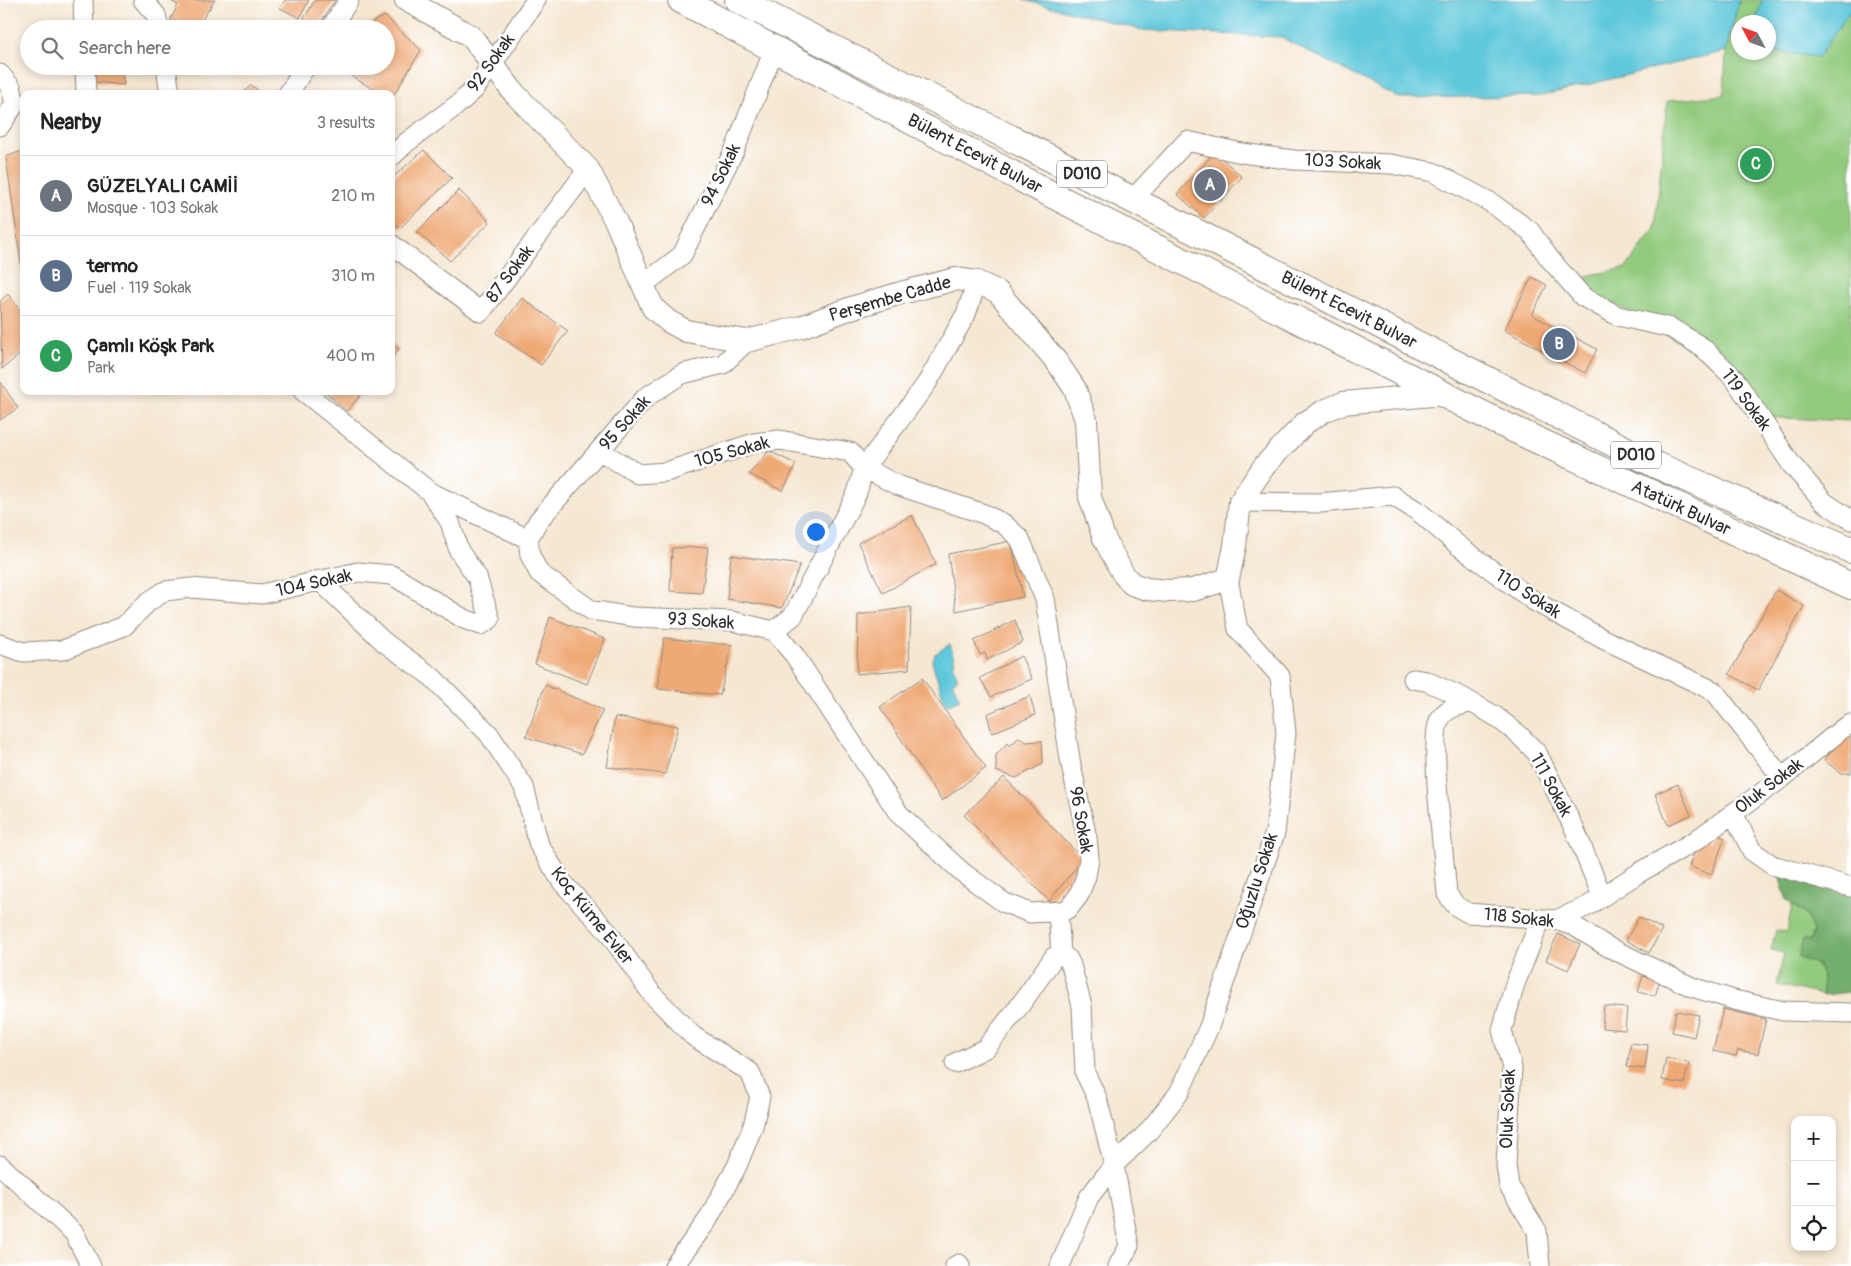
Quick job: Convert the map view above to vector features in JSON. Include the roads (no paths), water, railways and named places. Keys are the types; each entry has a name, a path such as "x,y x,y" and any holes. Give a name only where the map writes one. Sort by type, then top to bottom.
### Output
{"highway":[{"name":"Bülent Ecevit Bulvar","path":"681,0 1033,185 1404,374"},
{"name":"Bülent Ecevit Bulvar","path":"738,0 1426,348"},
{"name":"Atatürk Bulvar","path":"1426,348 1654,464 1851,550"},
{"name":"Atatürk Bulvar","path":"1404,374 1618,479 1851,586"}],"main road":[{"name":"Perşembe Cadde","path":"406,0 471,36 514,93 588,169 616,222 653,308 668,321 686,332 747,341 801,327 851,308 901,293 956,279 977,282 998,292 1057,362 1076,390 1086,420 1090,497 1104,538 1123,574 1132,584 1146,589 1169,591 1193,590 1228,579"},
{"path":"1228,579 1235,546 1240,502 1265,465 1305,423 1324,411 1342,403 1443,394"}],"street":[{"path":"84,0 84,20"},
{"path":"143,0 156,15 157,20"},
{"path":"336,20 348,0"},
{"name":"92 Sokak","path":"395,153 406,142 456,106 475,88 536,0"},
{"name":"94 Sokak","path":"643,285 682,255 735,149 775,48"},
{"path":"0,74 11,87 15,104 0,126"},
{"path":"85,75 86,90"},
{"path":"167,75 169,90"},
{"path":"291,90 300,75"},
{"name":"103 Sokak","path":"1132,200 1187,141 1242,153 1294,160 1391,164 1433,172 1490,202 1530,232 1549,258"},
{"name":"87 Sokak","path":"395,247 481,312 588,169"},
{"name":"119 Sokak","path":"1549,258 1583,297 1596,305 1618,316 1671,328 1702,347 1734,378 1785,456 1802,477 1824,502 1851,520"},
{"path":"977,282 966,314 927,383 864,468 857,493 793,616 774,631 795,656 899,814 962,872 1003,902 1030,913 1058,911 1061,954"},
{"name":"95 Sokak","path":"528,539 538,521 646,397 682,374 723,364 747,341"},
{"path":"308,395 430,492 528,539"},
{"name":"105 Sokak","path":"600,451 638,474 666,472 754,443 779,440 850,452 864,468"},
{"name":"96 Sokak","path":"864,468 897,485 984,514 1004,524 1020,539 1032,565 1045,599 1071,765 1087,838 1088,859 1086,876 1079,895 1069,908 1058,911"},
{"name":"104 Sokak","path":"0,644 23,652 63,650 124,626 148,602 166,591 191,588 262,594 358,572 392,575 464,619 481,625 490,619 477,577 459,551 450,522 430,492"},
{"name":"110 Sokak","path":"1240,502 1320,503 1393,496 1419,512 1459,546 1534,602 1603,639 1714,691 1782,778"},
{"name":"93 Sokak","path":"528,539 530,555 539,573 590,610 633,617 732,621 774,631"},
{"name":"Oğuzlu Sokak","path":"1114,1165 1148,1132 1179,1093 1209,1027 1274,833 1286,733 1280,676 1238,629 1228,579"},
{"name":"Koç Küme Evler","path":"319,580 384,642 432,677 489,734 524,787 539,845 562,882 608,932 652,994 693,1036 750,1072 760,1097 753,1126 736,1166 707,1221 674,1266"},
{"name":"111 Sokak","path":"1413,679 1426,681 1495,716 1518,734 1537,753 1575,830 1602,896"},
{"name":"118 Sokak","path":"1470,702 1450,707 1439,722 1437,735 1439,795 1447,894 1456,906 1468,913 1548,920 1574,926 1608,947 1692,987 1782,1011 1851,1013"},
{"name":"Oluk Sokak","path":"1540,1266 1537,1231 1509,1186 1506,1165 1512,1068 1502,1030 1515,984 1548,920 1588,906 1695,841 1782,778 1842,729 1851,724"},
{"path":"1733,813 1752,851 1772,864 1851,887"},
{"path":"1061,954 1068,959 1072,966 1082,1006 1085,1073 1097,1098 1114,1165 1129,1246 1118,1266"},
{"path":"955,1064 986,1048 1021,1004 1047,964 1054,957 1061,954"},
{"path":"0,1165 74,1233 90,1266"},
{"path":"1060,1266 1089,1197 1114,1165"},
{"path":"955,1266 960,1266"}],"water":[{"path":"1024,0 1739,0 1735,15 1731,15 1731,31 1726,51 1541,96 1399,98 1280,37 1142,30"},
{"path":"1762,0 1851,0 1851,10 1818,57 1777,52 1776,15 1758,15"},
{"path":"950,644 955,662 952,664 958,678 952,682 960,699 946,705 932,662 935,654"}],"place":[{"name":"Çamlı Köşk Park","path":"1756,164"},
{"name":"GÜZELYALI CAMİİ","path":"1210,185"},
{"name":"termo","path":"1559,344"}]}
